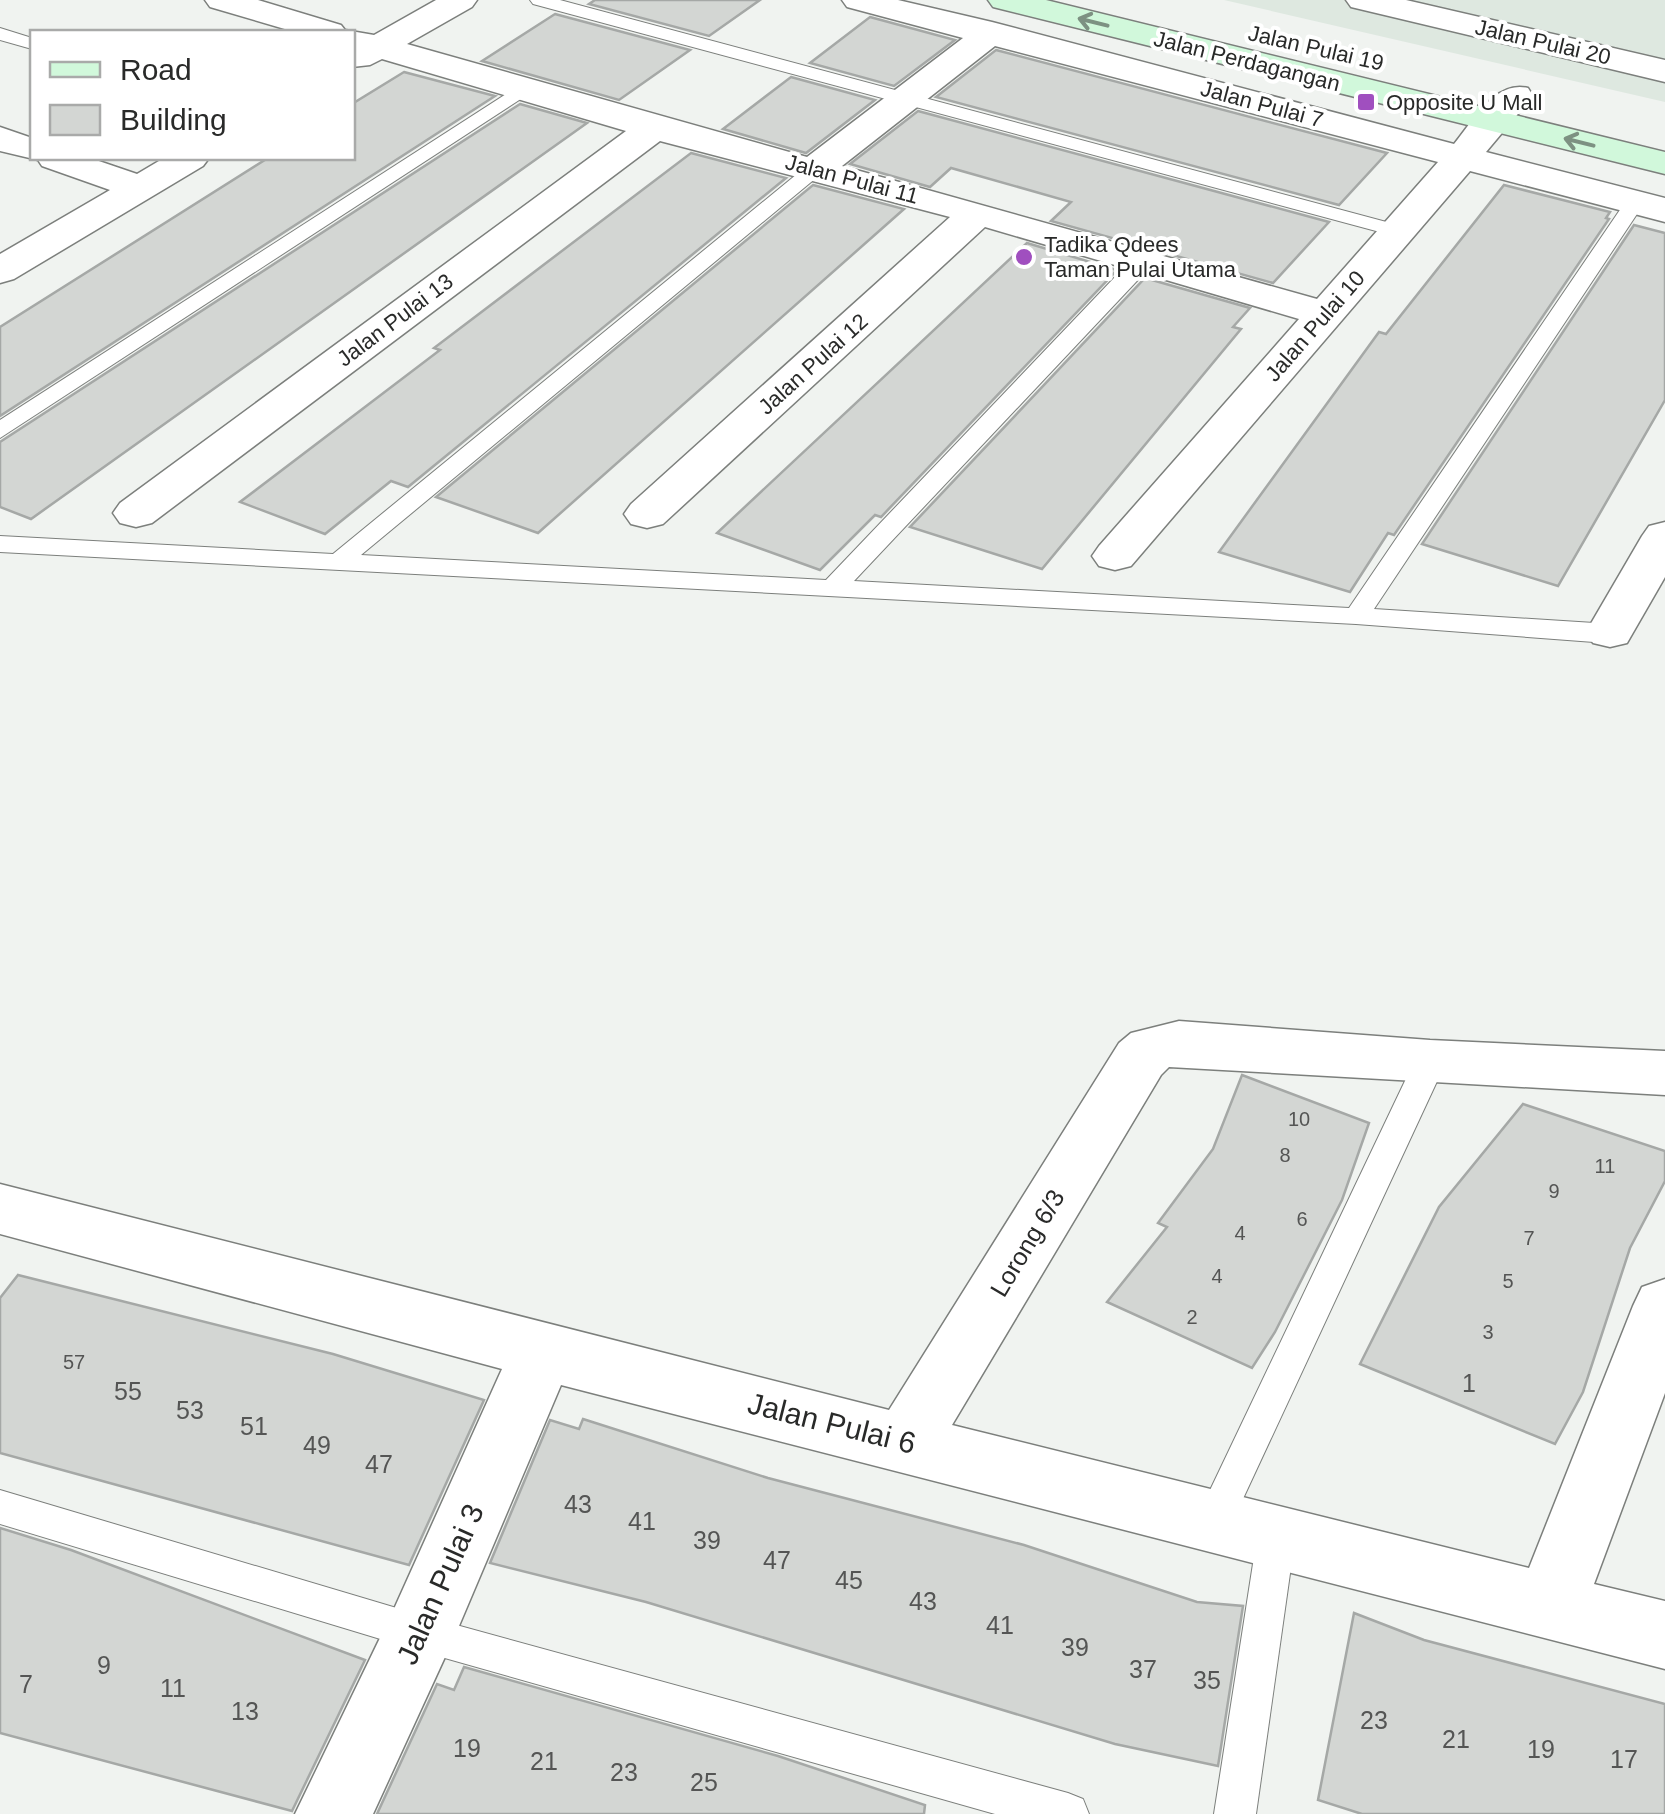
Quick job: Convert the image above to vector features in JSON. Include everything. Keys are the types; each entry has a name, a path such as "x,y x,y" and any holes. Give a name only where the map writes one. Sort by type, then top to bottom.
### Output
{"main road":[{"name":"Jalan Pulai 19","path":"1116,0 1505,108"},
{"name":"Jalan Perdagangan","path":"998,16 1505,108 1665,132"},
{"name":"Jalan Perdagangan","path":"1505,108 1665,163"}],"street":[{"path":"222,0 323,30"},
{"path":"361,49 460,0"},
{"name":"Jalan Pulai 7","path":"859,0 998,16 1462,158 1650,206"},
{"name":"Jalan Pulai 20","path":"1362,0 1665,70"},
{"path":"814,169 907,98 998,16"},
{"name":"Jalan Pulai 11","path":"361,49 524,89 654,128 978,213 1326,314"},
{"name":"Jalan Pulai 10","path":"1116,556 1505,108"},
{"name":"Jalan Pulai 13","path":"136,513 654,128"},
{"path":"0,138 30,149"},
{"path":"61,160 139,187"},
{"path":"11,254 186,160"},
{"name":"Jalan Pulai 12","path":"648,514 978,213"},
{"path":"1610,632 1665,536"},
{"name":"Lorong 6/3","path":"906,1442 1140,1059 1152,1048 1178,1043 1430,1062"},
{"path":"1430,1062 1665,1074"},
{"name":"Jalan Pulai 6","path":"0,1210 542,1352 1665,1634"},
{"path":"1551,1604 1665,1306"},
{"name":"Jalan Pulai 3","path":"333,1814 420,1633 542,1352"}],"lane":[{"path":"538,0 1398,232"},
{"path":"0,34 30,43"},
{"path":"0,431 524,89"},
{"path":"339,562 379,524 814,169"},
{"path":"1356,616 1650,206"},
{"path":"833,588 1142,261"},
{"path":"0,544 1610,632"},
{"path":"1235,1814 1245,1529 1430,1062"},
{"path":"0,1507 420,1633 1068,1814"}],"shaded area":[{"path":"1224,0 1665,0 1665,102"}],"building":[{"path":"595,0 760,0 709,36 589,4"},
{"path":"555,14 690,50 619,100 482,61"},
{"path":"870,17 955,40 894,86 810,63"},
{"path":"996,50 1387,153 1339,205 936,97"},
{"path":"404,72 495,96 0,416 0,327 265,160 355,160 355,102"},
{"path":"791,77 875,100 806,153 723,129"},
{"path":"520,104 587,123 31,519 0,507 0,442"},
{"path":"918,111 1329,222 1273,283 1051,221 1071,202 951,168 930,187 850,164"},
{"path":"691,153 786,178 408,487 391,481 325,534 240,502 440,350 434,348"},
{"path":"813,185 904,209 538,533 436,497"},
{"path":"1504,185 1610,212 1606,218 1609,219 1394,535 1388,533 1350,592 1219,552 1379,332 1386,334"},
{"path":"1634,225 1665,233 1665,400 1558,586 1422,544"},
{"path":"1027,243 1117,270 881,517 875,515 820,570 717,533"},
{"path":"1145,278 1250,308 1233,327 1241,329 1042,569 910,527"},
{"path":"1242,1075 1369,1123 1342,1200 1275,1332 1252,1368 1107,1302 1167,1227 1158,1223 1213,1149"},
{"path":"1523,1104 1665,1151 1665,1181 1630,1248 1583,1392 1555,1444 1360,1364 1439,1207"},
{"path":"18,1275 333,1354 484,1400 409,1565 0,1453 0,1298"},
{"path":"583,1419 768,1478 1024,1545 1197,1602 1243,1606 1218,1766 1115,1744 646,1602 490,1563 550,1420 579,1429"},
{"path":"0,1528 71,1550 365,1660 292,1811 0,1733"},
{"path":"1354,1613 1424,1640 1665,1704 1665,1814 1362,1814 1318,1800"},
{"path":"464,1667 778,1756 925,1805 924,1814 377,1814 437,1684 454,1690"}],"place":[{"name":"Opposite U Mall","path":"1366,102"},
{"name":"Tadika Qdees Taman Pulai Utama","path":"1024,257"}]}
